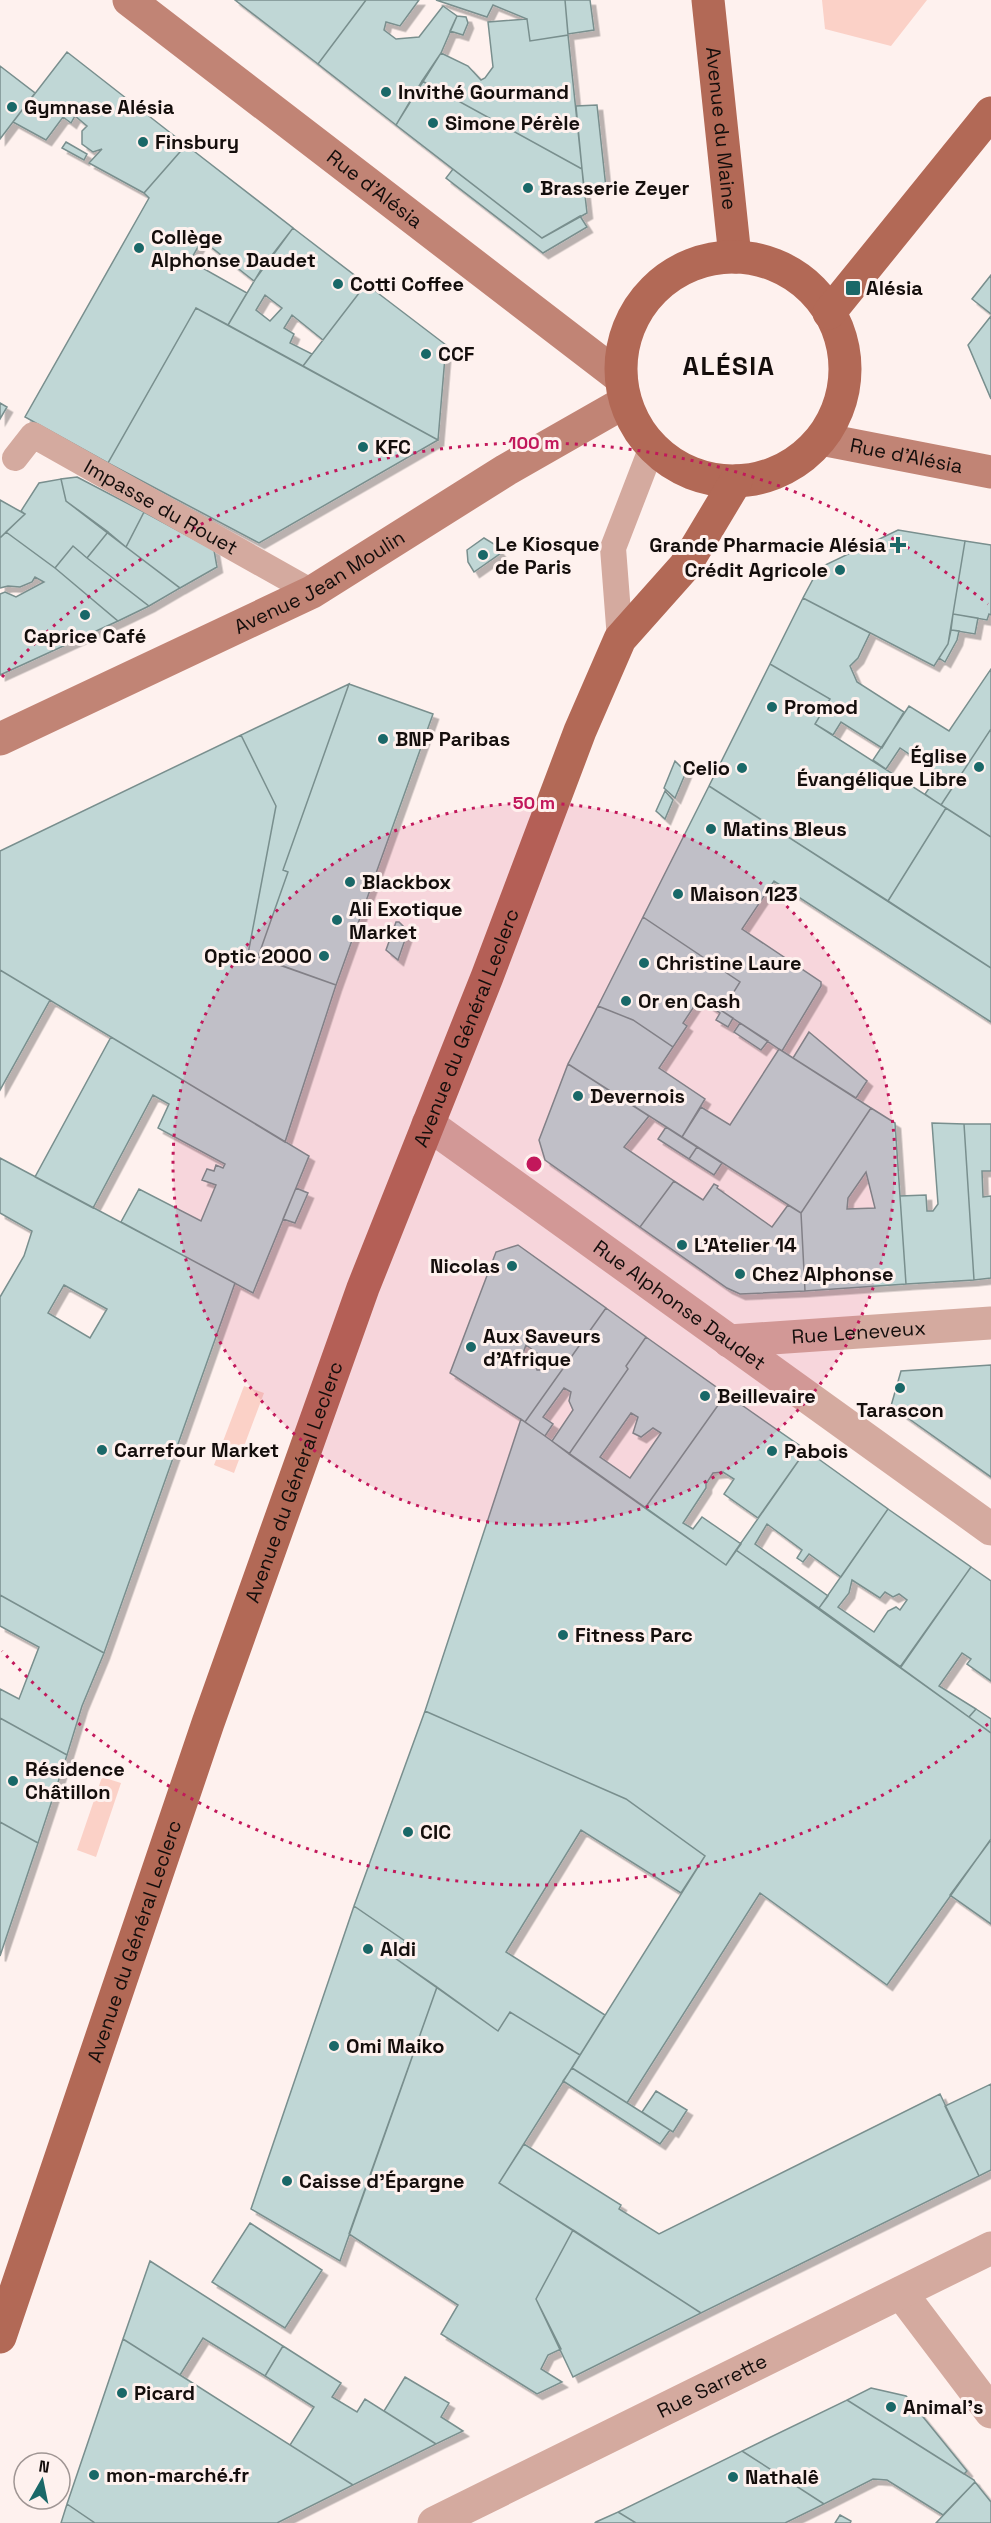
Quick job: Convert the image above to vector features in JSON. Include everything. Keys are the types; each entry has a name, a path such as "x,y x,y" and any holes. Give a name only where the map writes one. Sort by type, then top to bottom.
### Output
{"main road":[{"name":"Rue d'Alésia","path":"129,0 623,390"},
{"name":"Avenue du Maine","path":"708,0 735,257"},
{"path":"829,313 991,113"},
{"path":"735,257 757,260 779,268 799,279 816,295 838,330 845,367 839,405 821,439 788,467 768,476 736,481 712,479 679,468 652,447 631,419 623,390 621,355 636,312 651,293 668,278 689,266 711,259 735,257"},
{"name":"Avenue Jean Moulin","path":"0,739 312,592 506,470 623,390"},
{"name":"Rue d'Alésia","path":"821,439 991,472"},
{"name":"Avenue du Général Leclerc","path":"0,2337 208,1723 363,1288 580,731 620,639 685,566 736,481"}],"street":[{"name":"Rue Alphonse Daudet","path":"428,1124 991,1529"},
{"name":"Rue Leneveux","path":"729,1341 991,1323"},
{"name":"Rue Sarrette","path":"434,2523 991,2248"},
{"path":"901,2293 991,2412"}],"lane":[{"name":"Impasse du Rouet","path":"15,458 33,435 312,592"},
{"name":"Avenue du Général Leclerc","path":"620,639 614,548 652,447"}],"shaded area":[{"path":"822,0 927,0 891,46 825,29"},
{"path":"244,1386 264,1393 234,1473 214,1465"},
{"path":"102,1777 121,1783 96,1857 77,1850"}],"building":[{"path":"235,0 366,0 318,64"},
{"path":"366,0 419,0 400,26 386,22 384,30 396,39 419,37 443,6 457,16 441,53 396,125 318,64"},
{"path":"436,0 565,0 568,35 530,41 527,19 493,5 487,17"},
{"path":"565,0 590,0 594,30 568,34"},
{"path":"457,16 466,17 468,23 463,35 450,31"},
{"path":"527,19 530,41 568,35 582,169 422,81 441,53 468,66 481,80 485,78 493,67 488,22"},
{"path":"67,52 186,145 144,193 89,163 102,149 93,152 82,144 82,131 87,126 75,116 71,123 63,117 46,140 13,122"},
{"name":"Gymnase Alésia","path":"0,66 35,93 0,139"},
{"path":"422,81 582,169 587,213 542,238 396,125"},
{"path":"597,105 606,188 584,190 576,106"},
{"path":"66,142 87,154 84,160 62,148"},
{"path":"186,145 293,228 254,281 202,240 190,261 247,293 228,325 196,308 108,463 25,417 149,198 144,193"},
{"path":"453,169 542,238 580,216 587,227 543,253 446,178"},
{"path":"293,228 366,284 323,340 292,315 284,328 294,334 290,343 312,354 303,366 228,325 262,268","holes":["265,295 282,308 270,321 256,310"]},
{"path":"991,275 991,314 972,299"},
{"path":"366,284 446,345 438,440 303,366"},
{"path":"196,308 438,440 259,543 108,463"},
{"path":"991,316 991,399 968,345"},
{"path":"0,403 7,407 0,419"},
{"path":"77,477 144,512 126,547 66,501 61,479"},
{"path":"61,479 66,501 108,532 87,558 73,546 55,568 6,532 25,514 21,511 39,483"},
{"path":"0,500 25,514 0,538"},
{"path":"144,512 214,550 217,567 180,588 126,547"},
{"path":"898,530 965,541 948,644 934,666 803,598 819,568"},
{"path":"6,532 55,568 118,621 0,675 0,594 5,592 16,597 44,582 35,577 32,582 20,587 0,588 0,538"},
{"path":"108,532 180,588 149,606 87,558"},
{"name":"Le Kiosque de Paris","path":"484,538 494,544 501,553 474,572 468,562 467,550"},
{"path":"965,541 991,545 991,615 989,614 987,620 953,614"},
{"path":"73,546 149,606 118,621 55,568"},
{"path":"803,598 870,633 858,658 850,666 857,682 904,712 882,748 841,722 833,735 815,724 830,699 770,664"},
{"path":"953,614 978,618 975,634 951,630"},
{"path":"951,630 959,631 957,640 945,662 939,658 948,644"},
{"path":"770,664 830,699 815,724 946,808 888,901 709,786"},
{"path":"991,669 991,729 941,805 925,794 939,774 900,748 886,769 873,760 909,706 949,731"},
{"path":"349,684 433,714 336,985 258,957 288,872 283,870"},
{"path":"349,684 283,870 288,872 258,957 248,954 276,806 241,735"},
{"name":"Église Évangélique Libre","path":"991,729 991,837 941,805"},
{"path":"241,735 276,806 248,954 336,985 285,1142 0,970 0,851"},
{"path":"675,761 686,772 675,798 664,788"},
{"path":"709,786 991,968 991,1022 774,881 742,929 821,982 821,986 782,1051 722,1011 740,982 643,917"},
{"path":"665,791 673,800 665,819 656,811"},
{"path":"946,808 991,837 991,968 888,901"},
{"path":"643,917 740,982 722,1011 733,1018 728,1027 716,1020 720,1013 699,999 683,1023 687,1026 673,1047 633,1020 598,1006"},
{"path":"396,922 408,931 398,960 386,950"},
{"path":"0,970 50,1000 0,1090"},
{"path":"598,1006 633,1020 673,1047 659,1068 705,1099 682,1137 568,1064"},
{"path":"740,1023 768,1041 761,1050 734,1032"},
{"path":"809,1032 867,1081 856,1098 793,1058"},
{"path":"111,1037 309,1156 253,1293 121,1222 139,1189 201,1221 216,1185 202,1180 207,1169 214,1171 216,1165 223,1168 225,1164 158,1128 169,1104 153,1095 93,1208 35,1177"},
{"path":"779,1049 871,1108 801,1213 682,1137 701,1107 730,1125"},
{"path":"568,1064 649,1116 624,1147 674,1181 640,1227 545,1160 539,1140"},
{"path":"871,1108 895,1123 906,1284 805,1291 801,1213","holes":["866,1172 875,1208 847,1209 848,1198"]},
{"path":"932,1123 964,1124 974,1280 906,1284 900,1196 926,1195 927,1211 933,1211 938,1204"},
{"path":"964,1124 991,1124 991,1171 982,1171 983,1197 991,1196 991,1278 974,1280"},
{"path":"666,1127 697,1147 689,1159 658,1139"},
{"path":"697,1147 722,1163 714,1175 689,1159"},
{"path":"0,1158 235,1283 104,1653 0,1595 0,1297 24,1256 32,1231 0,1213","holes":["64,1285 107,1309 90,1338 48,1313"]},
{"path":"674,1181 703,1200 714,1184 772,1227 788,1205 801,1213 805,1291 740,1294 727,1288 640,1227"},
{"path":"296,1188 308,1193 295,1223 283,1219"},
{"path":"518,1245 606,1308 525,1422 450,1373 496,1252","holes":["526,1345 552,1364 548,1370 537,1370 535,1364 521,1359"]},
{"path":"606,1308 646,1337 626,1366 628,1369 569,1454 552,1441 573,1410 569,1401 571,1392 564,1388 543,1417 553,1424 545,1436 525,1422"},
{"path":"646,1337 726,1394 645,1508 569,1454 628,1369 626,1366","holes":["631,1413 638,1417 633,1433 641,1437 653,1428 661,1433 630,1478 600,1457"]},
{"path":"991,1365 991,1477 891,1406 901,1371"},
{"path":"726,1394 806,1450 758,1518 724,1494 734,1479 723,1472 713,1473 683,1523 693,1529 702,1517 741,1544 726,1565 645,1508"},
{"path":"521,1419 726,1565 736,1550 991,1733 991,1839 887,1985 760,1893 627,2103 572,2068 705,1856 626,1799 425,1711"},
{"path":"806,1450 888,1509 841,1577 809,1554 803,1562 797,1558 802,1550 767,1524 755,1544 828,1596 819,1608 736,1550"},
{"path":"888,1509 971,1567 901,1667 819,1608","holes":["852,1580 880,1598 885,1592 893,1597 899,1594 907,1600 900,1610 896,1607 888,1611 874,1632 838,1607 849,1593"]},
{"path":"971,1567 991,1581 991,1681 967,1664 971,1659 962,1653 939,1686 976,1709 969,1717 900,1667"},
{"path":"0,1595 104,1653 82,1706 67,1755 0,1718 0,1689 19,1699 39,1647 0,1626"},
{"path":"976,1709 991,1719 991,1733 969,1717"},
{"path":"425,1711 626,1799 705,1856 681,1893 581,1830 506,1952 605,2015 580,2055 510,2012 498,2031 395,1958 405,1941 354,1906"},
{"path":"0,1718 67,1755 38,1843 0,1822"},
{"path":"0,1822 38,1843 0,1956"},
{"path":"991,1842 991,1924 950,1895"},
{"path":"354,1906 405,1941 395,1958 437,1987 340,2261 251,2209"},
{"path":"437,1987 498,2031 510,2012 580,2055 499,2183 573,2230 536,2299 561,2349 548,2355 541,2369 562,2382 537,2394 441,2334 458,2305 349,2234"},
{"path":"572,2068 670,2130 660,2144 563,2081"},
{"path":"991,2084 991,2170 979,2176 945,2106"},
{"path":"656,2091 687,2110 673,2132 642,2112"},
{"path":"940,2094 979,2176 701,2313 499,2183 524,2144 621,2205 619,2209 659,2234"},
{"path":"250,2223 322,2270 285,2328 212,2282"},
{"path":"573,2230 701,2313 573,2377 536,2299"},
{"path":"150,2261 283,2346 265,2376 203,2338 180,2375 123,2339"},
{"path":"123,2339 353,2485 277,2523 95,2523 72,2507 72,2489"},
{"path":"283,2346 341,2383 332,2397 357,2412 365,2399 436,2444 353,2485 290,2445 314,2407 265,2376"},
{"path":"405,2377 449,2403 441,2417 463,2431 436,2444 384,2411"},
{"path":"871,2388 906,2396 967,2471 964,2474 847,2400"},
{"path":"847,2400 975,2482 943,2515 887,2480 873,2479 824,2504 742,2451"},
{"path":"742,2451 824,2504 785,2523 636,2523 618,2512"},
{"path":"975,2482 991,2502 991,2523 936,2523"},
{"path":"72,2507 95,2523 61,2523 65,2511 72,2511"},
{"path":"618,2512 636,2523 595,2523 596,2522"},
{"path":"840,2515 851,2521 850,2523 835,2523"}],"place":[{"name":"Invithé Gourmand","path":"386,92"},
{"name":"Gymnase Alésia","path":"12,107"},
{"name":"Simone Pérèle","path":"433,123"},
{"name":"Finsbury","path":"143,142"},
{"name":"Brasserie Zeyer","path":"528,188"},
{"name":"Collège Alphonse Daudet","path":"139,248"},
{"name":"Cotti Coffee","path":"338,284"},
{"name":"Alésia","path":"853,288"},
{"name":"CCF","path":"426,354"},
{"name":"KFC","path":"363,447"},
{"name":"Grande Pharmacie Alésia","path":"898,545"},
{"name":"Le Kiosque de Paris","path":"483,555"},
{"name":"Crédit Agricole","path":"840,570"},
{"name":"Caprice Café","path":"85,615"},
{"name":"Promod","path":"772,707"},
{"name":"BNP Paribas","path":"383,739"},
{"name":"Église Évangélique Libre","path":"979,767"},
{"name":"Celio","path":"742,768"},
{"name":"Matins Bleus","path":"711,829"},
{"name":"Blackbox","path":"350,882"},
{"name":"Maison 123","path":"678,894"},
{"name":"Ali Exotique Market","path":"337,920"},
{"name":"Optic 2000","path":"324,956"},
{"name":"Christine Laure","path":"644,963"},
{"name":"Or en Cash","path":"626,1001"},
{"name":"Devernois","path":"578,1096"},
{"name":"L'Atelier 14","path":"682,1245"},
{"name":"Nicolas","path":"512,1266"},
{"name":"Chez Alphonse","path":"740,1274"},
{"name":"Aux Saveurs d'Afrique","path":"471,1347"},
{"name":"Tarascon","path":"900,1388"},
{"name":"Beillevaire","path":"705,1396"},
{"name":"Carrefour Market","path":"102,1450"},
{"name":"Pabois","path":"772,1451"},
{"name":"Fitness Parc","path":"563,1635"},
{"name":"Résidence Châtillon","path":"13,1781"},
{"name":"CIC","path":"408,1832"},
{"name":"Aldi","path":"368,1949"},
{"name":"Omi Maiko","path":"334,2046"},
{"name":"Caisse d'Épargne","path":"287,2181"},
{"name":"Picard","path":"122,2393"},
{"name":"Animal's","path":"891,2407"},
{"name":"mon-marché.fr","path":"94,2475"},
{"name":"Nathalê","path":"733,2477"}],"district":[{"name":"ALÉSIA","path":"729,366"}]}
